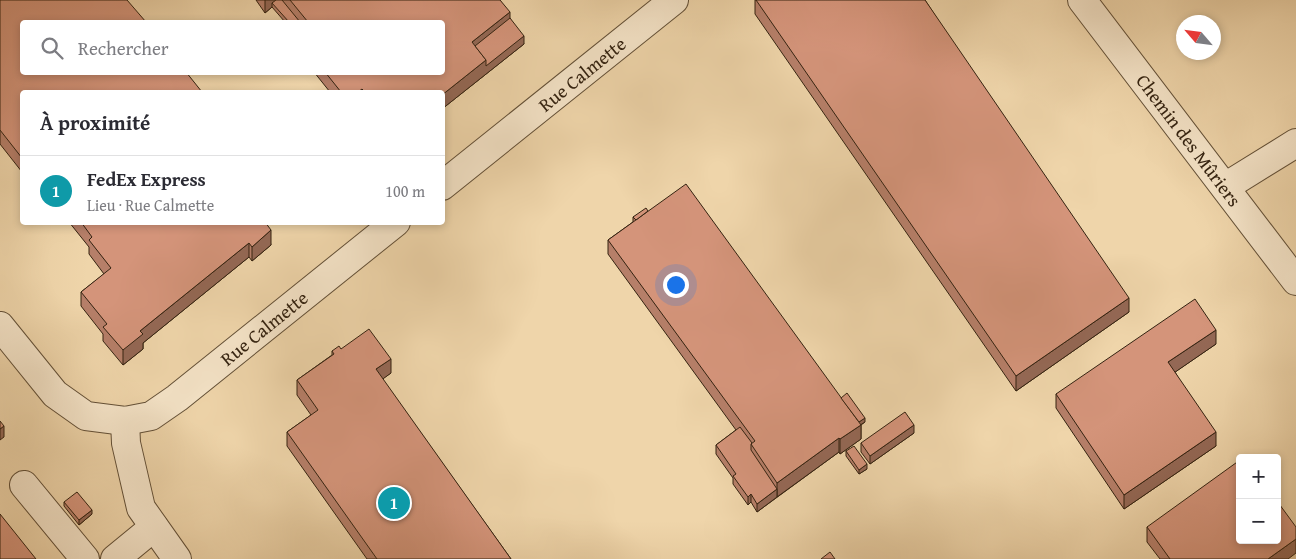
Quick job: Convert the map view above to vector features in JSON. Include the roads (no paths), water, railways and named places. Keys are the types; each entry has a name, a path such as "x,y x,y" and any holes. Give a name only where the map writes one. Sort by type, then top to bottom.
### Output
{"street":[{"name":"Rue Calmette","path":"445,184 674,0"},
{"name":"Chemin des Mûriers","path":"1082,0 1296,281"},
{"path":"1225,187 1296,143"},
{"name":"Rue Calmette","path":"0,326 55,394 86,416 126,421 151,416 177,398 392,225"},
{"path":"126,421 126,443 141,508 177,559"},
{"path":"24,485 85,559"},
{"path":"115,559 154,527"}],"place":[{"name":"FedEx Express","path":"394,503"}]}
